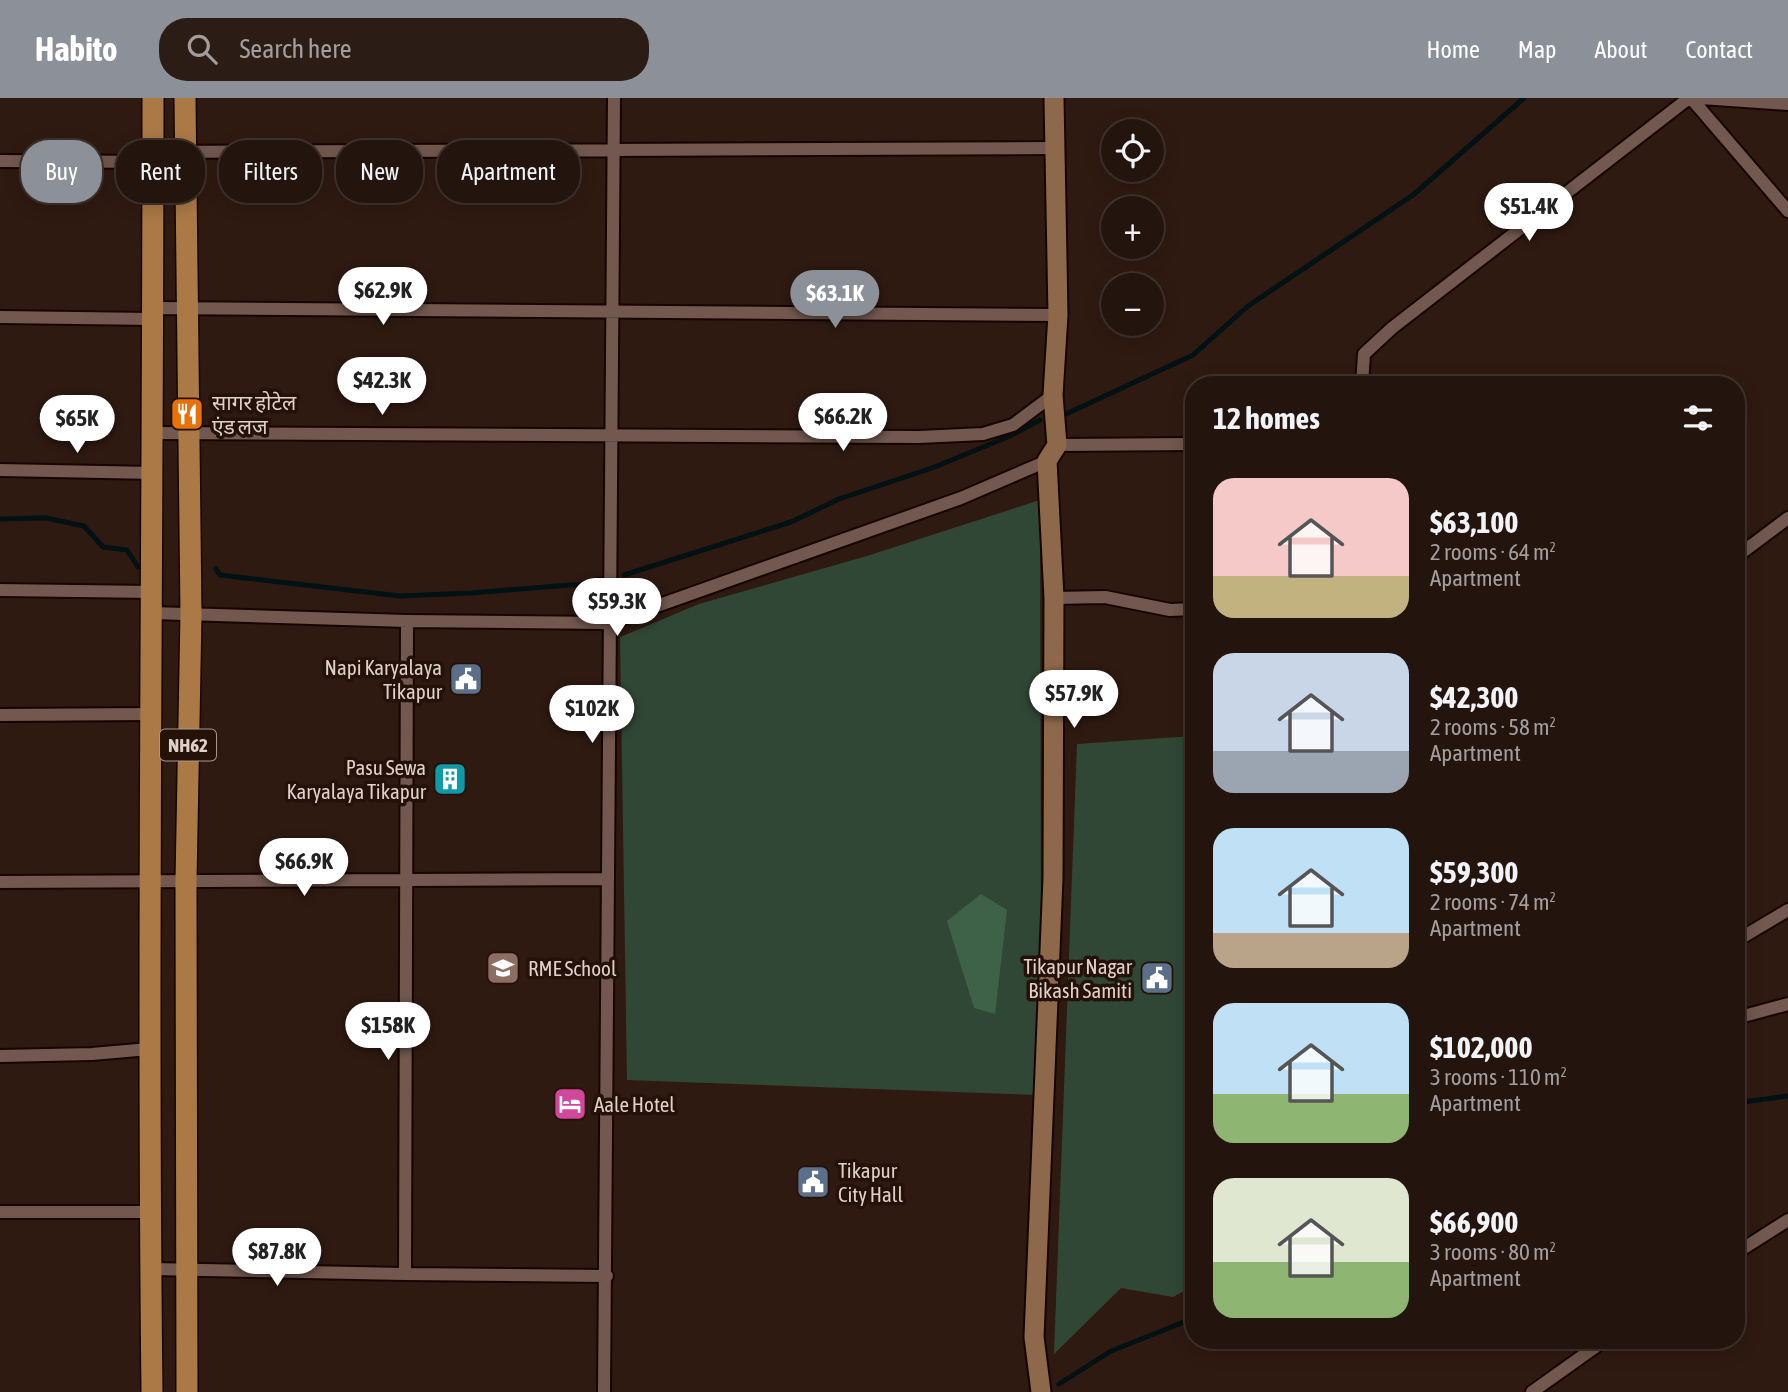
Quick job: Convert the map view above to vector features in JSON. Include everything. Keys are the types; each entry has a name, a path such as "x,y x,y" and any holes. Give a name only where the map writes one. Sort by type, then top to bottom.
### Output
{"main road":[{"name":"NH62","path":"153,98 153,140"},
{"name":"NH62","path":"185,98 185,140"},
{"name":"NH62","path":"152,1392 149,882 154,474 153,203"},
{"name":"NH62","path":"186,203 191,614 186,882 187,1392"}],"street":[{"path":"604,1392 607,1276 614,98"},
{"path":"1041,1392 1034,1338 1053,878 1052,453 1058,315 1054,98"},
{"path":"1363,376 1364,354 1392,328 1690,98 1788,211"},
{"path":"1701,98 1788,104"},
{"path":"205,151 1055,148"},
{"path":"0,161 116,158"},
{"path":"0,317 153,314 188,308 1058,315"},
{"path":"153,433 919,437 983,434 1013,425 1053,395"},
{"path":"153,613 407,621 609,623 961,498 1052,453 1185,445"},
{"path":"0,470 154,474"},
{"path":"1745,550 1788,518"},
{"path":"0,590 153,586"},
{"path":"1054,598 1105,597 1170,610 1185,609"},
{"path":"405,1274 407,621"},
{"path":"0,715 150,714"},
{"path":"0,882 608,879"},
{"path":"1745,936 1788,910"},
{"path":"1745,1016 1788,1004"},
{"path":"0,1056 92,1054 149,1049"},
{"path":"0,1213 149,1212"},
{"path":"1745,1247 1788,1220"},
{"path":"150,1269 607,1276"},
{"path":"1532,1392 1592,1349"}],"green space":[{"path":"1040,500 1041,940 1036,1095 627,1080 620,637 699,604 867,556"},
{"path":"1185,737 1185,1290 1173,1297 1121,1288 1054,1354 1077,744"},
{"path":"981,894 1007,910 995,1014 974,1008 947,921"}],"waterway":[{"path":"1066,414 1193,355 1248,306 1413,195 1524,98"},
{"path":"624,575 791,522 839,499 932,468 1010,436 1040,420"},
{"path":"0,519 46,518 84,526 103,547 127,550 138,567"},
{"path":"216,569 220,575 400,596 582,584 600,579"},
{"path":"1745,1102 1788,1096"},
{"path":"1059,1384 1111,1351 1185,1322"}],"place":[{"name":"सागर होटेल एंड लज","path":"187,414"},
{"name":"Napi Karyalaya Tikapur","path":"466,679"},
{"name":"Pasu Sewa Karyalaya Tikapur","path":"450,779"},
{"name":"RME School","path":"503,968"},
{"name":"Tikapur Nagar Bikash Samiti","path":"1157,978"},
{"name":"Aale Hotel","path":"570,1104"},
{"name":"Tikapur City Hall","path":"813,1182"}]}
